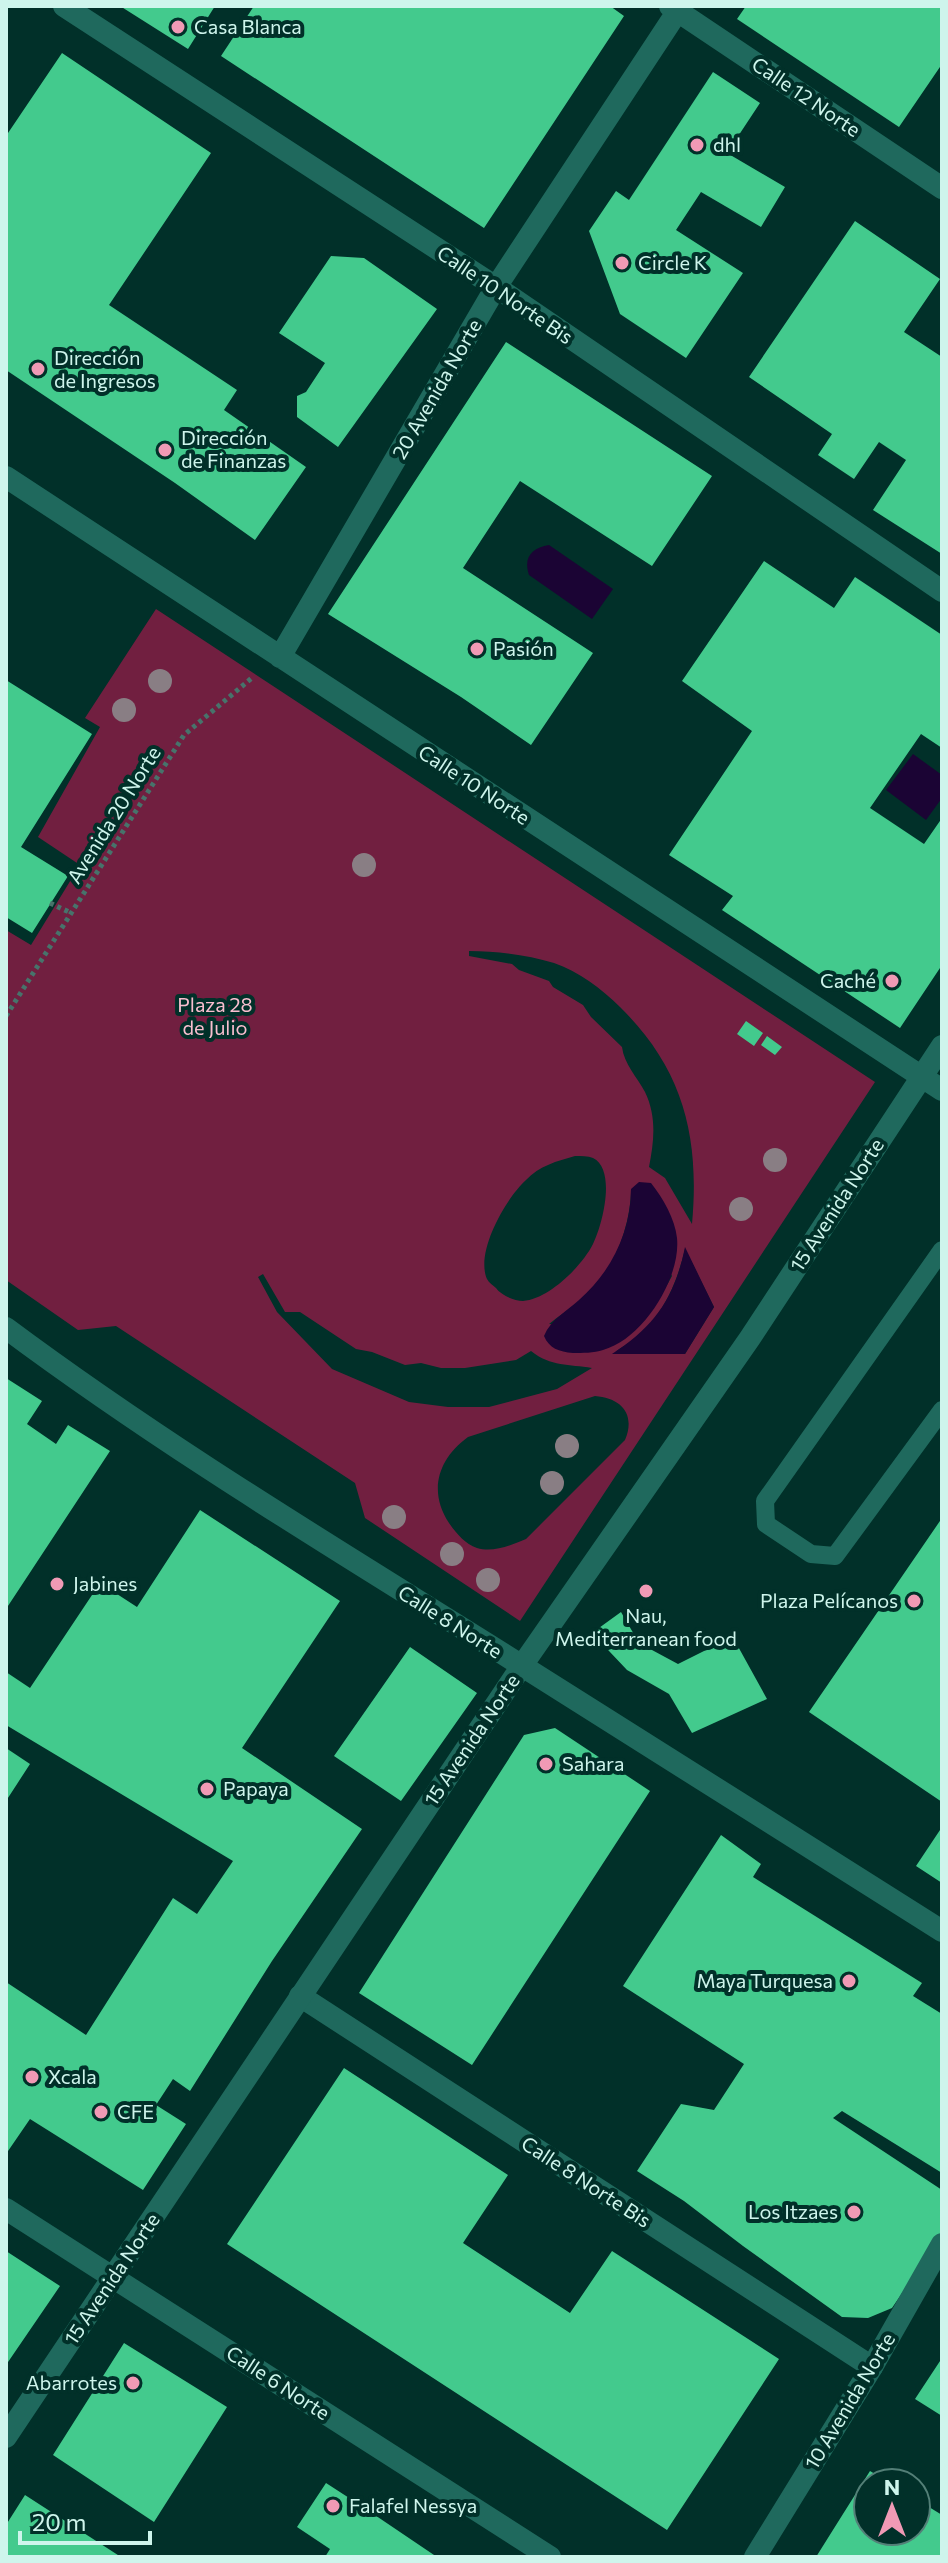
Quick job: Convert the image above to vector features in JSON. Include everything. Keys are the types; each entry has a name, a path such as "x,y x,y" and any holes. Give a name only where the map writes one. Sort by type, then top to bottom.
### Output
{"street":[{"name":"Calle 10 Norte Bis","path":"64,6 496,287 942,591"},
{"name":"20 Avenida Norte","path":"280,657 496,287 677,8"},
{"name":"Calle 12 Norte","path":"677,8 942,188"},
{"name":"Calle 10 Norte","path":"6,477 942,1090"},
{"name":"15 Avenida Norte","path":"6,2437 521,1667 750,1338 942,1046"},
{"name":"Calle 8 Norte","path":"6,1328 81,1384 170,1444 942,1931"},
{"name":"Calle 8 Norte Bis","path":"300,1996 872,2367"},
{"name":"Calle 6 Norte","path":"6,2209 550,2557"},
{"name":"10 Avenida Norte","path":"755,2557 872,2367 942,2244"}],"lane":[{"path":"942,1250 765,1501 766,1524 811,1554 835,1556 942,1410"}],"path":[{"name":"Avenida 20 Norte","path":"6,1016 184,735 236,689 280,657"},
{"path":"50,903 71,913"}],"green space":[{"name":"Plaza 28 de Julio","path":"156,609 875,1082 520,1621 365,1518 355,1483 116,1326 78,1330 6,1280 6,930 31,945 80,865 38,837 100,727 85,718","holes":["469,951 501,953 563,966 605,994 642,1031 673,1080 683,1106 693,1162 692,1224 665,1178 649,1167 653,1138 651,1111 622,1047 583,1005 553,987 549,981 519,970 512,964 469,956","575,1156 587,1156 600,1164 606,1186 597,1236 581,1262 554,1288 533,1299 512,1299 487,1279 485,1255 494,1226 510,1199 531,1175","631,1189 672,1276 650,1312 634,1330 549,1324 601,1281 621,1243","685,1249 714,1307 685,1354 614,1354 654,1320 668,1298","263,1274 285,1312 300,1312 356,1349 405,1365 421,1363 441,1368 465,1368 516,1360 531,1351 553,1362 592,1368 557,1389 489,1407 448,1407 409,1402 332,1369 277,1312 258,1277","595,1396 619,1404 629,1422 625,1440 526,1539 496,1549 477,1548 469,1544 455,1531 443,1511 439,1499 439,1476 449,1455 468,1437"]}],"shaded area":[{"path":"549,545 613,589 592,619 529,575 527,563 530,554"},
{"path":"913,754 942,775 942,798 926,820 886,790"},
{"path":"639,1182 651,1183 668,1209 676,1231 677,1254 666,1288 645,1320 618,1344 588,1353 555,1349 544,1336 547,1330 590,1289 610,1264 623,1236 631,1189"},
{"path":"685,1247 714,1307 685,1354 612,1354 640,1332 661,1309 675,1281"}],"building":[{"name":"Casa Blanca","path":"120,6 215,6 188,49"},
{"path":"254,6 610,6 624,16 484,228 221,56"},
{"path":"746,6 942,6 942,64 899,127 737,19"},
{"path":"62,53 211,153 109,305 237,390 224,410 306,467 255,540 6,370 6,136"},
{"path":"713,72 760,103 727,153 785,187 761,227 701,192 676,230 743,273 686,358 620,314 589,231 616,191 629,200"},
{"path":"855,221 940,279 904,332 942,357 942,554 873,510 906,460 879,442 854,479 818,455 832,434 749,377"},
{"path":"331,256 364,258 437,309 338,447 297,417 297,396 306,392 325,363 279,333"},
{"path":"506,342 712,476 652,566 520,481 463,568 593,653 531,745 328,614"},
{"path":"764,561 834,608 855,577 942,635 942,748 921,734 870,808 924,844 942,818 942,965 900,1028 722,910 733,896 669,855 752,731 682,681"},
{"path":"6,680 92,734 21,847 68,876 32,933 6,917"},
{"path":"746,1021 763,1033 754,1046 737,1034"},
{"path":"767,1036 782,1047 775,1055 761,1045"},
{"path":"6,1378 42,1401 27,1424 56,1444 68,1425 110,1451 6,1609"},
{"path":"200,1510 340,1601 242,1748 362,1829 272,1961 190,2091 173,2079 156,2105 186,2124 143,2190 30,2119 6,2154 6,1982 86,2035 173,1898 197,1914 233,1861 6,1725 6,1672 30,1688 100,1583 137,1607"},
{"name":"Plaza Pelícanos","path":"942,1518 942,1802 809,1712"},
{"path":"621,1612 639,1643 678,1664 735,1641 767,1699 692,1733 669,1694 627,1670 592,1633"},
{"path":"410,1647 477,1693 401,1801 334,1756"},
{"path":"555,1728 650,1791 472,2065 359,1993 524,1735"},
{"path":"6,1748 30,1764 6,1801"},
{"path":"942,1827 942,1883 916,1866"},
{"path":"721,1835 761,1864 753,1877 922,1983 913,1996 942,2014 942,2173 842,2111 833,2118 942,2190 942,2234 892,2308 868,2318 842,2317 684,2201 637,2171 681,2104 714,2110 744,2064 623,1986"},
{"path":"344,2068 508,2175 463,2243 570,2313 612,2251 779,2359 667,2530 227,2244"},
{"path":"6,2251 60,2286 6,2365"},
{"path":"124,2343 227,2407 154,2522 53,2455"},
{"path":"942,2358 942,2416 915,2399"},
{"path":"326,2483 437,2557 325,2557 330,2549 297,2527"},
{"path":"25,2495 121,2557 6,2557 6,2525"},
{"path":"852,2500 852,2547 932,2547 932,2509 942,2515 942,2557 816,2557"}],"place":[{"name":"Casa Blanca","path":"178,27"},
{"name":"dhl","path":"697,145"},
{"name":"Circle K","path":"622,263"},
{"name":"Dirección de Ingresos","path":"38,369"},
{"name":"Dirección de Finanzas","path":"165,450"},
{"name":"Pasión","path":"477,649"},
{"name":"Caché","path":"892,981"},
{"name":"Jabines","path":"57,1584"},
{"name":"Nau, Mediterranean food","path":"646,1591"},
{"name":"Plaza Pelícanos","path":"914,1601"},
{"name":"Sahara","path":"546,1764"},
{"name":"Papaya","path":"207,1789"},
{"name":"Maya Turquesa","path":"849,1981"},
{"name":"Xcala","path":"32,2077"},
{"name":"CFE","path":"101,2112"},
{"name":"Los Itzaes","path":"854,2212"},
{"name":"Abarrotes","path":"133,2383"},
{"name":"Falafel Nessya","path":"333,2506"}]}
